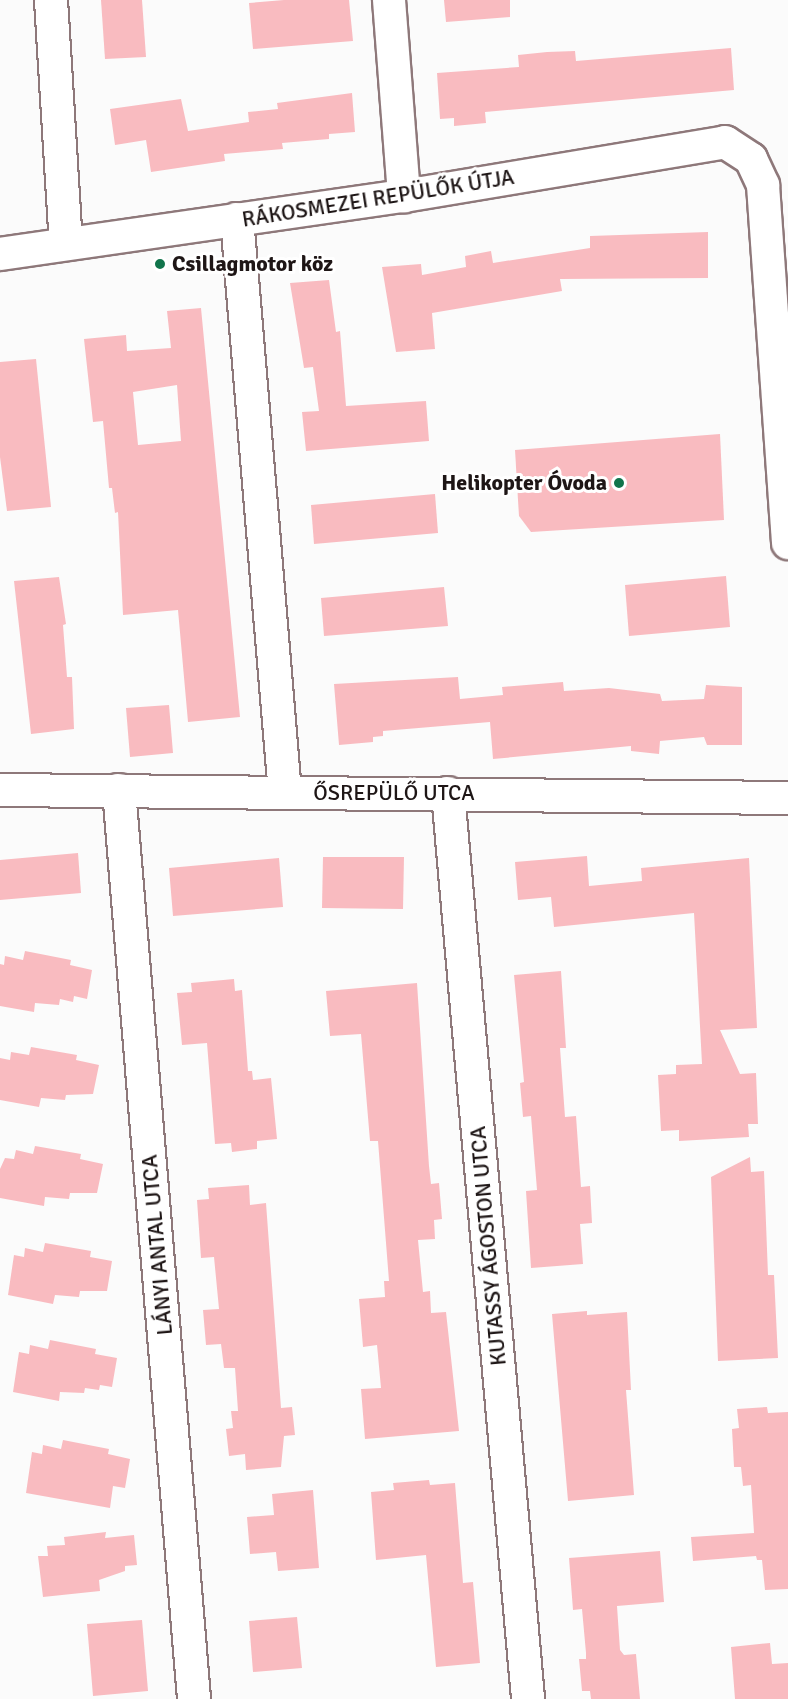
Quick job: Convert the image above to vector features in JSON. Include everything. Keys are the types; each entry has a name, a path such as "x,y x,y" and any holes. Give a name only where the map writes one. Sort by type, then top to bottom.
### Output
{"street":[{"path":"51,0 66,244"},
{"path":"389,0 404,196"},
{"name":"RÁKOSMEZEI REPÜLŐK ÚTJA","path":"0,254 404,196 725,142 751,159 763,185 788,543"},
{"path":"237,219 285,793"},
{"name":"ŐSREPÜLŐ UTCA","path":"0,790 788,798"},
{"name":"LÁNYI ANTAL UTCA","path":"119,790 194,1699"},
{"name":"KUTASSY ÁGOSTON UTCA","path":"448,793 528,1699"}],"building":[{"path":"101,0 142,0 146,57 105,59"},
{"path":"284,0 349,0 353,41 253,49 249,3"},
{"path":"444,0 510,0 510,17 446,22"},
{"path":"731,48 734,90 485,112 486,123 454,126 454,118 440,119 437,73 519,67 518,55 547,52 575,51 576,61"},
{"path":"352,93 355,132 329,134 329,139 282,143 283,149 224,154 225,161 151,172 146,140 115,145 110,109 181,99 188,131 249,122 248,112 278,109 277,103"},
{"path":"708,232 708,278 560,279 562,291 432,313 435,349 396,352 382,267 421,264 422,275 466,267 465,256 491,251 493,263 590,248 590,236"},
{"path":"329,280 336,332 340,331 346,406 426,401 429,441 306,451 302,412 319,411 313,367 304,368 290,283"},
{"path":"201,308 240,717 188,722 178,610 123,615 118,512 115,513 112,488 109,488 103,421 93,422 84,339 126,335 127,351 171,348 167,311","holes":["177,385 181,441 138,445 133,392"]},
{"path":"36,359 51,507 7,511 0,457 0,362"},
{"name":"Helikopter Óvoda","path":"720,434 724,520 531,532 519,516 515,450"},
{"path":"435,494 438,533 314,544 311,505"},
{"path":"726,576 730,627 629,636 625,585"},
{"path":"59,577 66,624 63,625 67,677 72,677 74,729 31,734 14,581"},
{"path":"444,587 448,626 324,636 321,598"},
{"path":"458,677 460,699 503,695 502,687 563,682 564,691 609,688 660,694 662,701 704,699 706,685 742,687 742,745 707,745 704,737 660,741 659,754 631,751 631,746 493,759 490,722 383,731 383,736 373,737 373,742 339,745 334,684"},
{"path":"169,705 173,753 130,757 126,708"},
{"path":"78,853 81,893 0,900 0,860"},
{"path":"587,856 589,886 642,881 641,868 749,858 757,1028 720,1030 740,1074 756,1073 758,1124 748,1124 749,1137 679,1141 679,1130 661,1131 658,1075 676,1074 676,1065 702,1064 694,913 554,927 551,897 518,900 515,862"},
{"path":"323,857 404,857 403,909 322,908"},
{"path":"279,858 283,907 173,916 169,868"},
{"path":"25,951 71,960 70,965 92,970 87,999 74,996 73,1002 60,999 59,1005 35,1003 34,1012 0,1006 0,964 4,965 5,956 23,960"},
{"path":"561,971 566,1048 560,1048 565,1117 576,1116 581,1187 590,1186 592,1223 580,1224 583,1264 531,1268 526,1191 537,1190 531,1116 523,1117 520,1083 524,1082 514,975"},
{"path":"234,979 235,991 242,990 248,1071 252,1071 253,1080 271,1078 277,1139 257,1141 257,1149 232,1152 231,1143 215,1144 207,1043 182,1045 177,993 192,992 191,983"},
{"path":"417,983 429,1166 431,1184 439,1183 442,1219 434,1220 435,1239 418,1240 423,1292 430,1291 431,1313 446,1312 459,1431 365,1439 361,1389 381,1388 377,1345 363,1347 359,1299 385,1297 384,1281 389,1281 378,1141 370,1141 361,1034 330,1036 326,991"},
{"path":"31,1047 77,1055 76,1060 99,1065 93,1094 66,1095 65,1100 41,1098 39,1107 0,1100 0,1058 10,1060 11,1052 29,1055"},
{"path":"35,1146 81,1154 80,1159 103,1164 97,1193 70,1193 69,1199 45,1197 44,1206 0,1198 0,1169 5,1158 14,1159 16,1150 33,1154"},
{"path":"750,1157 751,1172 764,1171 768,1275 774,1275 778,1358 718,1361 711,1177"},
{"path":"249,1185 250,1205 266,1203 281,1408 292,1407 295,1435 284,1436 281,1467 246,1470 245,1454 229,1456 226,1429 233,1428 231,1411 238,1411 235,1368 224,1368 221,1344 206,1345 203,1310 219,1309 214,1257 201,1258 197,1200 209,1199 208,1188"},
{"path":"45,1243 91,1251 90,1257 112,1261 107,1291 80,1291 79,1297 55,1295 53,1304 8,1295 14,1255 24,1257 25,1248 43,1252"},
{"path":"587,1311 587,1315 627,1312 631,1390 626,1390 634,1495 568,1501 552,1314"},
{"path":"50,1340 96,1349 95,1354 117,1358 112,1387 100,1385 99,1390 85,1388 84,1393 60,1392 59,1401 13,1392 19,1352 29,1354 30,1345 48,1349"},
{"path":"767,1407 768,1413 788,1412 788,1589 765,1590 762,1560 757,1560 756,1556 693,1561 691,1537 754,1533 751,1485 743,1486 741,1467 734,1467 732,1429 739,1428 737,1409"},
{"path":"63,1440 109,1449 108,1454 130,1459 125,1488 113,1486 110,1508 26,1493 32,1452 42,1454 43,1445 61,1449"},
{"path":"429,1480 430,1485 455,1483 463,1583 473,1582 480,1663 436,1667 426,1555 376,1560 371,1492 394,1490 393,1483"},
{"path":"313,1490 319,1568 278,1571 276,1552 250,1554 247,1517 274,1515 272,1494"},
{"path":"106,1532 105,1538 134,1535 137,1565 125,1566 125,1571 99,1580 100,1591 43,1597 38,1556 48,1556 47,1546 65,1545 64,1537"},
{"path":"660,1551 664,1602 617,1606 620,1650 624,1655 636,1654 640,1699 591,1699 590,1691 582,1691 579,1659 586,1659 586,1653 582,1609 573,1610 569,1558"},
{"path":"297,1617 302,1668 253,1672 249,1621"},
{"path":"142,1620 148,1691 93,1696 87,1624"},
{"path":"770,1643 772,1664 788,1663 788,1699 735,1699 731,1647"}],"place":[{"name":"Csillagmotor köz","path":"160,264"},
{"name":"Helikopter Óvoda","path":"619,483"}]}
